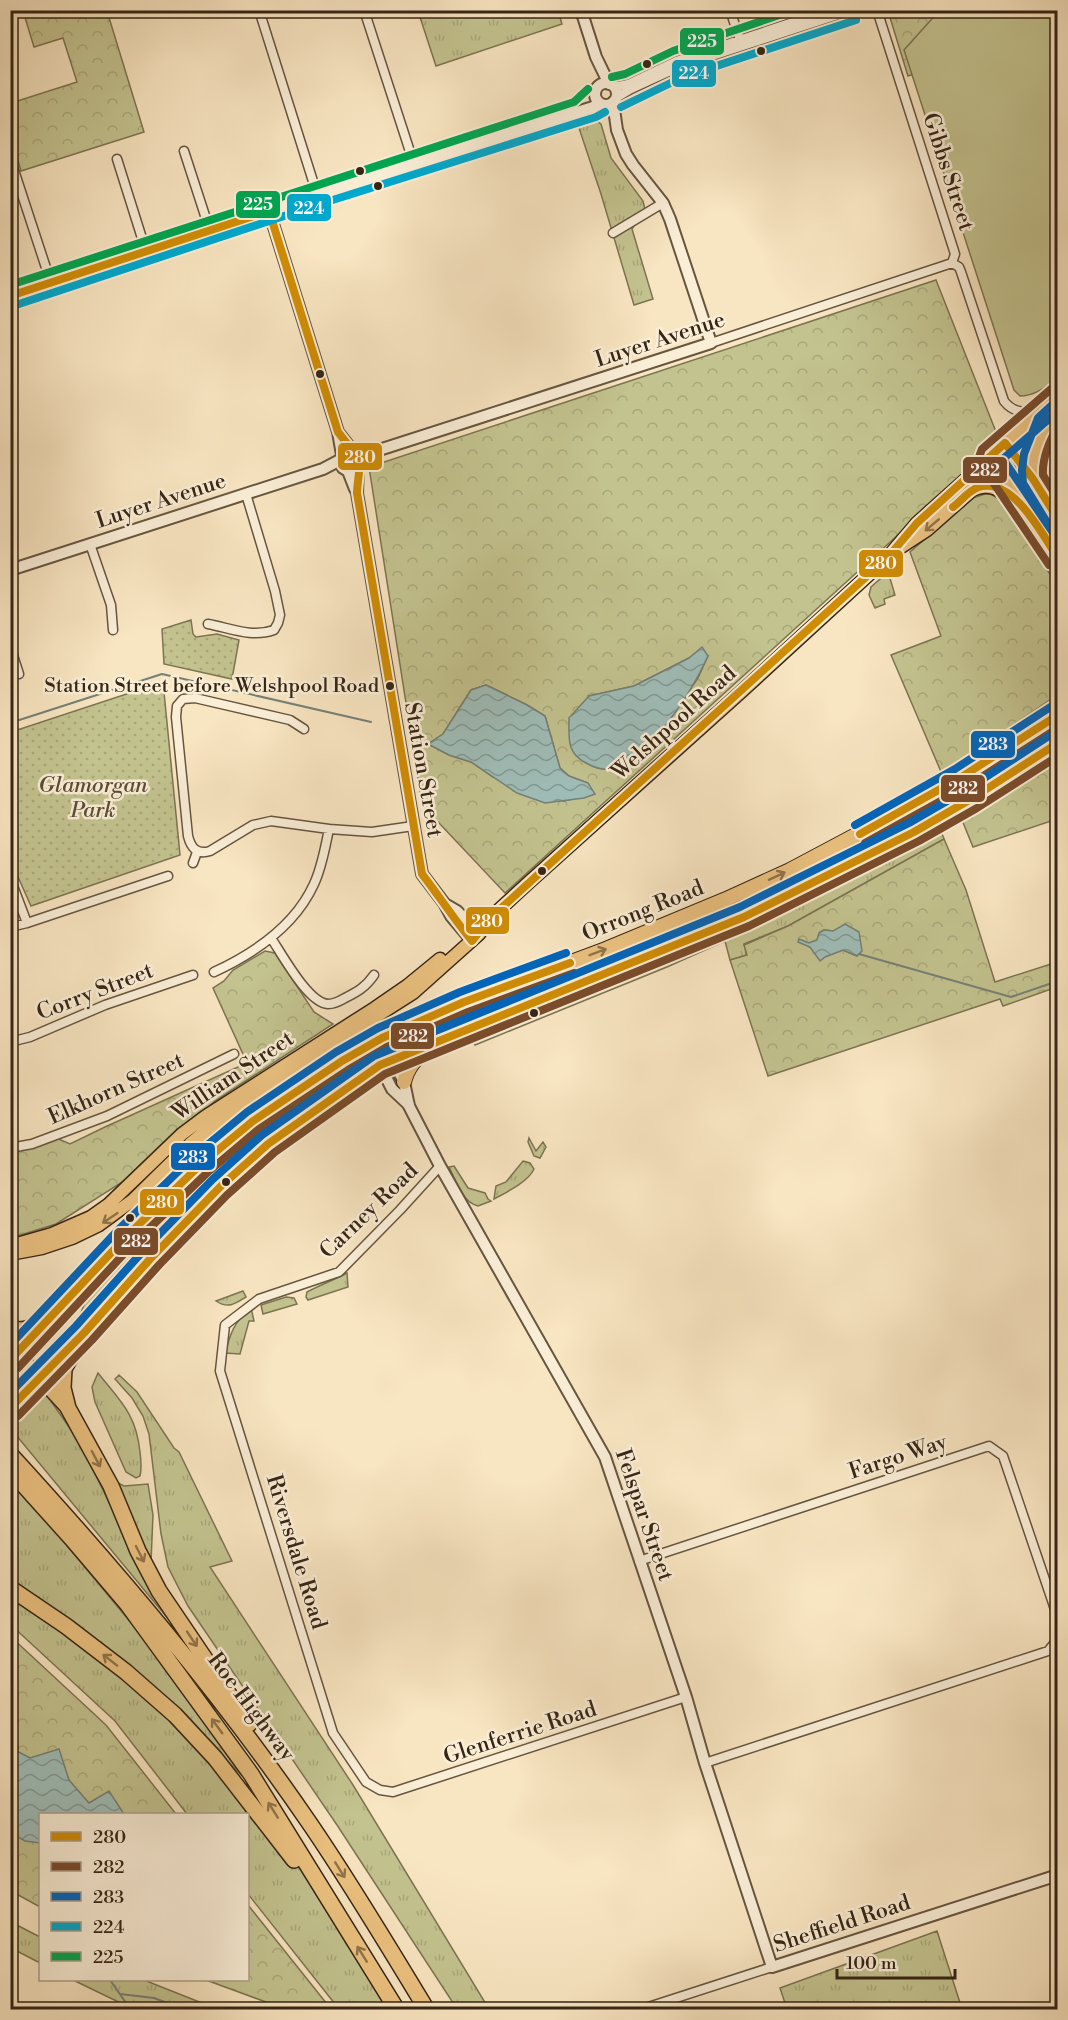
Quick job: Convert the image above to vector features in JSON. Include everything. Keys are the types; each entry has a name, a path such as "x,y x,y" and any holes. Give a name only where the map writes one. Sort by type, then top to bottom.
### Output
{"highway":[{"name":"Orrong Road","path":"12,1355 46,1324 126,1238 201,1164 253,1122 369,1044 464,1002 606,949 790,870 916,803 1011,747 1058,715"},
{"name":"Orrong Road","path":"10,1409 220,1187 268,1144 337,1093 386,1063 744,918 914,832 972,799 1058,743"},
{"path":"404,1082 407,1071 415,1060 447,1037"},
{"path":"10,1329 22,1330 46,1324"},
{"path":"68,1408 63,1388 64,1369 84,1333"},
{"path":"12,1355 41,1378 68,1408 111,1486 138,1551 159,1591 232,1697 309,1821"},
{"name":"Roe Highway","path":"10,1454 143,1604 228,1710 309,1821 427,2010"},
{"name":"Roe Highway","path":"10,1470 121,1597 251,1774 397,2010"},
{"path":"10,1588 66,1626 126,1672 175,1715 215,1758 337,1913"}],"main road":[{"name":"Welshpool Road","path":"473,934 888,557 917,523 1058,397"},
{"name":"Welshpool Road","path":"888,557 927,530 1058,414"},
{"path":"1034,479 1032,463 1047,423"},
{"path":"1005,443 1034,479 1058,520"},
{"path":"989,458 1058,559"},
{"path":"974,489 988,486 1000,490 1023,505"},
{"name":"William Street","path":"10,1246 52,1234 91,1217 108,1205 182,1134 206,1116 407,986 473,934"},
{"name":"William Street","path":"10,1254 42,1248 72,1238 99,1225 133,1200 190,1144 260,1090 413,993 473,934"}],"street":[{"path":"259,10 318,194"},
{"path":"364,10 414,164"},
{"path":"581,10 596,57 603,94 622,144 633,165 663,203 711,344"},
{"path":"730,10 741,43"},
{"path":"614,100 631,89 679,67 829,10"},
{"path":"10,296 318,194 593,107 603,94 676,61 853,10"},
{"name":"Gibbs Street","path":"877,10 955,254 952,263 959,267 961,272 1000,394 1008,406 1019,412 1043,409"},
{"path":"603,94 616,92 614,100 617,130"},
{"path":"184,151 210,231"},
{"path":"10,158 51,283"},
{"path":"117,159 146,251"},
{"path":"613,233 663,203"},
{"name":"Station Street","path":"268,212 338,432 350,461 422,874 451,916 473,934"},
{"name":"Luyer Avenue","path":"10,570 711,344 952,263"},
{"path":"208,624 253,634 264,634 274,630 278,623 280,615 267,557 246,494"},
{"path":"90,544 111,605 113,630"},
{"path":"10,646 19,674"},
{"path":"304,729 290,720 195,698 183,699 177,706 176,717 188,836 197,852 210,851 253,825 271,821 372,832 413,826"},
{"path":"214,972 232,964 271,938 298,912 320,868 329,829"},
{"path":"192,863 197,852"},
{"path":"10,927 168,876"},
{"path":"10,878 27,923"},
{"path":"271,938 308,991 321,1002 336,1003 362,989 374,975"},
{"name":"Corry Street","path":"10,1042 30,1037 105,1005 193,975"},
{"name":"Felspar Street","path":"382,1038 392,1089 409,1106"},
{"name":"Felspar Street","path":"369,1044 404,1082 409,1106 440,1166 605,1457 686,1697 705,1764 772,1967"},
{"name":"Elkhorn Street","path":"10,1148 32,1144 107,1116 234,1054"},
{"name":"Carney Road","path":"225,1325 259,1299 339,1272 440,1166"},
{"name":"Riversdale Road","path":"225,1325 220,1371 224,1388 333,1732 366,1782"},
{"name":"Fargo Way","path":"639,1561 989,1446 1003,1456 1058,1618"},
{"path":"705,1764 1048,1651 1058,1640"},
{"name":"Glenferrie Road","path":"366,1782 380,1790 393,1792 686,1697"},
{"name":"Sheffield Road","path":"639,2010 1058,1875"}],"green space":[{"path":"23,11 107,11 144,132 21,171 11,137 11,103 77,82 63,38 34,47"},
{"path":"418,11 558,11 562,24 436,66"},
{"path":"888,11 969,11 923,71 908,76"},
{"path":"939,11 1057,11 1057,378 1036,393 1020,396 1014,390 904,50"},
{"path":"594,113 595,120 601,124 611,158 643,201 645,209 632,229 653,299 634,305 576,119"},
{"path":"936,280 1000,442 505,893 422,805 369,467","holes":["708,656 698,678 663,730 589,696 634,686 689,658","486,685 545,716 560,768 569,776 588,783 594,794 564,801 493,777 471,762 449,755 428,744 443,734 471,690"]},
{"path":"1057,436 1057,511 1042,485 1039,463 1040,455 1045,457"},
{"path":"991,494 1004,503 1057,585 1057,695 942,774 891,655 941,636 910,552 973,498"},
{"path":"887,573 895,595 884,599 885,604 875,608 869,595 871,587"},
{"path":"191,620 193,634 196,637 217,634 239,640 232,679 164,664 162,629"},
{"name":"Glamorgan Park","path":"163,682 180,855 31,906 11,865 11,732"},
{"path":"1057,751 1057,819 973,847 960,815"},
{"path":"938,824 944,839 788,926 744,944 747,955 730,960 725,941 475,1045 469,1036 644,967 748,922 820,887"},
{"path":"944,839 966,890 995,982 1057,962 1057,987 1003,1006 1000,999 768,1076 730,960 747,955 744,945 788,926","holes":["833,931 857,956 843,950 824,957 799,940 809,943 817,940 820,932"]},
{"path":"265,951 275,953 314,1012 333,1024 215,1101 124,1181 56,1224 11,1238 11,1148 54,1137 70,1144 247,1063 213,988 224,981 233,970"},
{"path":"367,1051 372,1064 314,1100 246,1151 186,1208 167,1220 79,1318 91,1286 103,1268 202,1167 269,1114"},
{"path":"529,1138 536,1151 543,1142 546,1147 540,1158 534,1156 528,1142"},
{"path":"523,1161 530,1163 534,1169 531,1174 517,1186 494,1199 496,1186 506,1182"},
{"path":"454,1166 468,1188 485,1193 491,1201 478,1206 472,1204 460,1190 449,1167"},
{"path":"347,1273 348,1287 308,1300 306,1297 307,1292"},
{"path":"243,1291 246,1297 235,1303 224,1305 216,1301"},
{"path":"286,1297 294,1298 297,1304 263,1314 261,1305"},
{"path":"250,1310 254,1321 249,1321 240,1354 225,1353 236,1324"},
{"path":"98,1373 126,1409 135,1428 141,1464 140,1476 136,1478 126,1472 95,1402 92,1387"},
{"path":"119,1375 137,1392 174,1448 179,1452 232,1561 210,1567 353,1785 489,2009 457,2009 337,1825 188,1606 168,1567 161,1534 149,1434 143,1416 132,1398 115,1379"},
{"path":"43,1390 79,1441 146,1578 194,1650 11,1429 10,1422"},
{"path":"10,1477 137,1630 242,1776 174,1706 130,1667 86,1632 11,1579"},
{"path":"116,1482 124,1486 148,1484 153,1515 151,1562"},
{"path":"10,1588 195,1737 337,1913 397,2009 367,2009 362,2005 335,2004 249,1895 249,1813 186,1813 115,1721 11,1625"},
{"path":"10,1636 106,1725 175,1813 39,1813 39,1906 11,1891"},
{"path":"249,1906 331,2009 285,2009 209,1981 249,1981"},
{"path":"11,1922 39,1936 39,1962 11,1948"},
{"path":"937,1931 962,2009 787,2009 780,1988"},
{"path":"75,1981 147,1981 217,2009 133,2009"}],"water":[{"path":"702,647 708,656 692,687 668,722 640,752 625,763 610,769 593,767 576,756 570,745 569,718 589,696 634,686 689,658"},
{"path":"486,685 545,716 560,768 569,776 588,783 595,794 584,798 545,803 517,793 471,762 449,755 428,744 443,734 471,690"},
{"path":"845,924 859,932 862,951 857,956 843,950 820,961 810,947 798,942 799,939 809,943 817,940 819,933 824,930 833,931"},
{"path":"11,1748 30,1758 59,1749 69,1780 89,1803 109,1791 123,1813 39,1813 39,1843 25,1841 11,1833"}],"waterway":[{"path":"10,723 162,674 371,722"},
{"path":"859,954 1011,997 1058,981"},
{"path":"111,1981 131,2010"},
{"path":"120,1994 154,1998 186,2010"}],"transit line":[{"name":"225","path":"612,77 625,74 673,51 794,10"},
{"name":"224","path":"621,107 683,77 856,20"},
{"name":"225","path":"10,285 574,102 588,89"},
{"name":"224","path":"13,306 320,204 596,117 605,112"},
{"name":"280","path":"269,211 338,432 352,450 360,456 357,493 422,874 472,941 488,920 888,557 917,523 1005,443 1033,479 1058,519"},
{"name":"280","path":"10,296 269,211"},
{"name":"282","path":"1049,565 980,463 979,457 982,449 1051,389"},
{"name":"283","path":"1048,524 1023,483 1022,470 1024,454 1038,418 1051,406"},
{"name":"283","path":"1058,411 1003,459 1058,540"},
{"name":"282","path":"1058,428 1047,450 1043,469 1043,475 1058,499"},
{"name":"280","path":"953,507 975,488 992,486 1004,490 1026,510 1058,558"},
{"name":"283","path":"855,825 955,769 1052,706"},
{"name":"280","path":"860,834 960,778 1058,715"},
{"name":"282","path":"865,843 966,787 1058,728"},
{"name":"283","path":"10,1393 213,1179 262,1135 374,1056 740,907 909,823 966,790 1052,734"},
{"name":"280","path":"10,1408 84,1333 151,1258 220,1187 268,1144 380,1065 744,917 914,832 971,799 1058,743"},
{"name":"282","path":"18,1416 227,1195 275,1152 385,1074 749,926 919,841 977,808 1058,756"},
{"name":"283","path":"10,1345 119,1229 194,1156 247,1112 336,1052 378,1028 460,992 566,953"},
{"name":"280","path":"10,1360 126,1237 201,1164 253,1121 342,1061 382,1038 464,1002 570,963"},
{"name":"282","path":"18,1368 133,1244 208,1172 259,1129 387,1047 468,1012 574,973"}],"place":[{"name":"Station Street before Welshpool Road","path":"390,686"}]}
